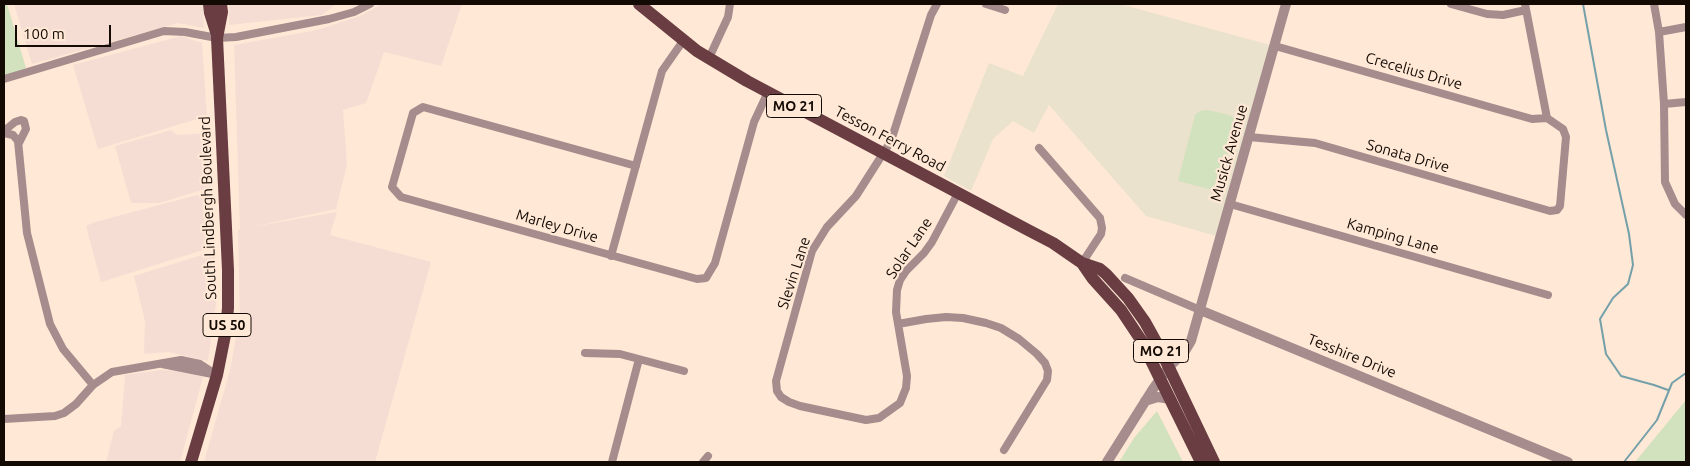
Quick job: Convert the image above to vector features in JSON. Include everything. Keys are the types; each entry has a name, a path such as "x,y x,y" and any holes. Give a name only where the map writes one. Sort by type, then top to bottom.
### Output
{"main road":[{"name":"South Lindbergh Boulevard","path":"210,4 210,13 218,38"},
{"name":"South Lindbergh Boulevard","path":"191,462 217,375 226,330 228,291 218,38 222,4"},
{"name":"Tesson Ferry Road","path":"638,4 684,41 709,58 768,92 1053,243 1082,263 1100,269 1128,298 1145,322 1169,367 1214,462"},
{"name":"Tesson Ferry Road","path":"1082,263 1093,280 1116,304 1132,325 1161,378 1201,462"}],"street":[{"path":"4,79 164,31 184,32 218,38 236,37 346,15 370,4"},
{"path":"709,58 728,17 730,4"},
{"name":"Slevin Lane","path":"896,407 879,418 859,419 789,402 777,391 776,382 812,251 827,227 856,196 891,141 930,15 937,4"},
{"path":"986,4 1005,10"},
{"name":"Musick Avenue","path":"1107,462 1161,378 1188,346 1200,310 1286,4"},
{"path":"1452,4 1487,14 1502,15 1526,7 1547,118"},
{"path":"1654,4 1659,32 1664,104 1665,182 1675,204 1686,215"},
{"path":"1659,32 1686,27"},
{"path":"611,256 662,71 684,41"},
{"name":"Crecelius Drive","path":"1274,46 1532,119 1547,118"},
{"name":"Marley Drive","path":"636,166 423,107 413,113 392,187 401,196 611,256 697,279 706,278 715,263 754,122 768,92"},
{"path":"1664,104 1686,102"},
{"name":"Sonata Drive","path":"1249,137 1315,143 1550,211 1557,210 1560,206 1566,137 1563,129 1547,118"},
{"path":"18,143 26,129 24,121 21,120 15,122 4,132 12,135 18,143 27,233 50,324 63,350 93,385"},
{"path":"1039,148 1100,218 1101,234 1082,263"},
{"name":"Solar Lane","path":"896,407 903,397 907,382 896,301 900,280 932,242 958,193"},
{"name":"Kamping Lane","path":"1230,204 1548,295"},
{"name":"Tesshire Drive","path":"1124,278 1568,462"},
{"path":"898,324 946,317 963,318 986,323 1001,328 1019,339 1045,363 1048,371 1047,380 1004,450"},
{"path":"585,352 610,352 684,371"},
{"path":"612,462 639,359"},
{"path":"4,419 55,416 64,413 76,404 93,385 112,372 174,360 200,364 217,375"},
{"path":"1145,401 1158,397 1170,399"}],"shaded area":[{"path":"14,4 203,4 204,28 178,23 32,64"},
{"path":"229,4 336,4 322,15 229,25"},
{"path":"382,4 462,4 441,66 384,52 366,103 343,110 347,165 336,209 251,227 337,212 330,235 431,262 375,462 204,462 230,370 240,316 238,230 240,229 234,45 317,30 360,16"},
{"path":"1058,4 1120,4 1270,45 1216,236 1146,216 1049,105 1034,133 1013,121 993,139 971,191 944,176 989,63 1023,76"},
{"path":"181,36 202,43 207,116 98,149 73,65"},
{"path":"171,130 177,135 210,133 211,187 160,203 131,203 115,146"},
{"path":"212,191 216,246 101,282 86,226"},
{"path":"215,251 216,303 208,361 168,352 144,354 145,321 134,276"},
{"path":"160,370 184,371 203,377 180,462 106,462 114,431 121,426 125,375"}],"green space":[{"path":"4,4 7,4 26,68 4,76"},
{"path":"1207,110 1226,114 1237,119 1217,191 1178,181 1195,115 1200,111"},
{"path":"1686,400 1686,462 1635,462"},
{"path":"1157,411 1183,462 1119,462 1134,438"}],"waterway":[{"path":"1583,4 1606,130 1629,234 1633,265 1628,284 1613,298 1600,319 1606,354 1621,376 1668,390"},
{"path":"1624,462 1657,420 1672,383 1686,373"}]}
